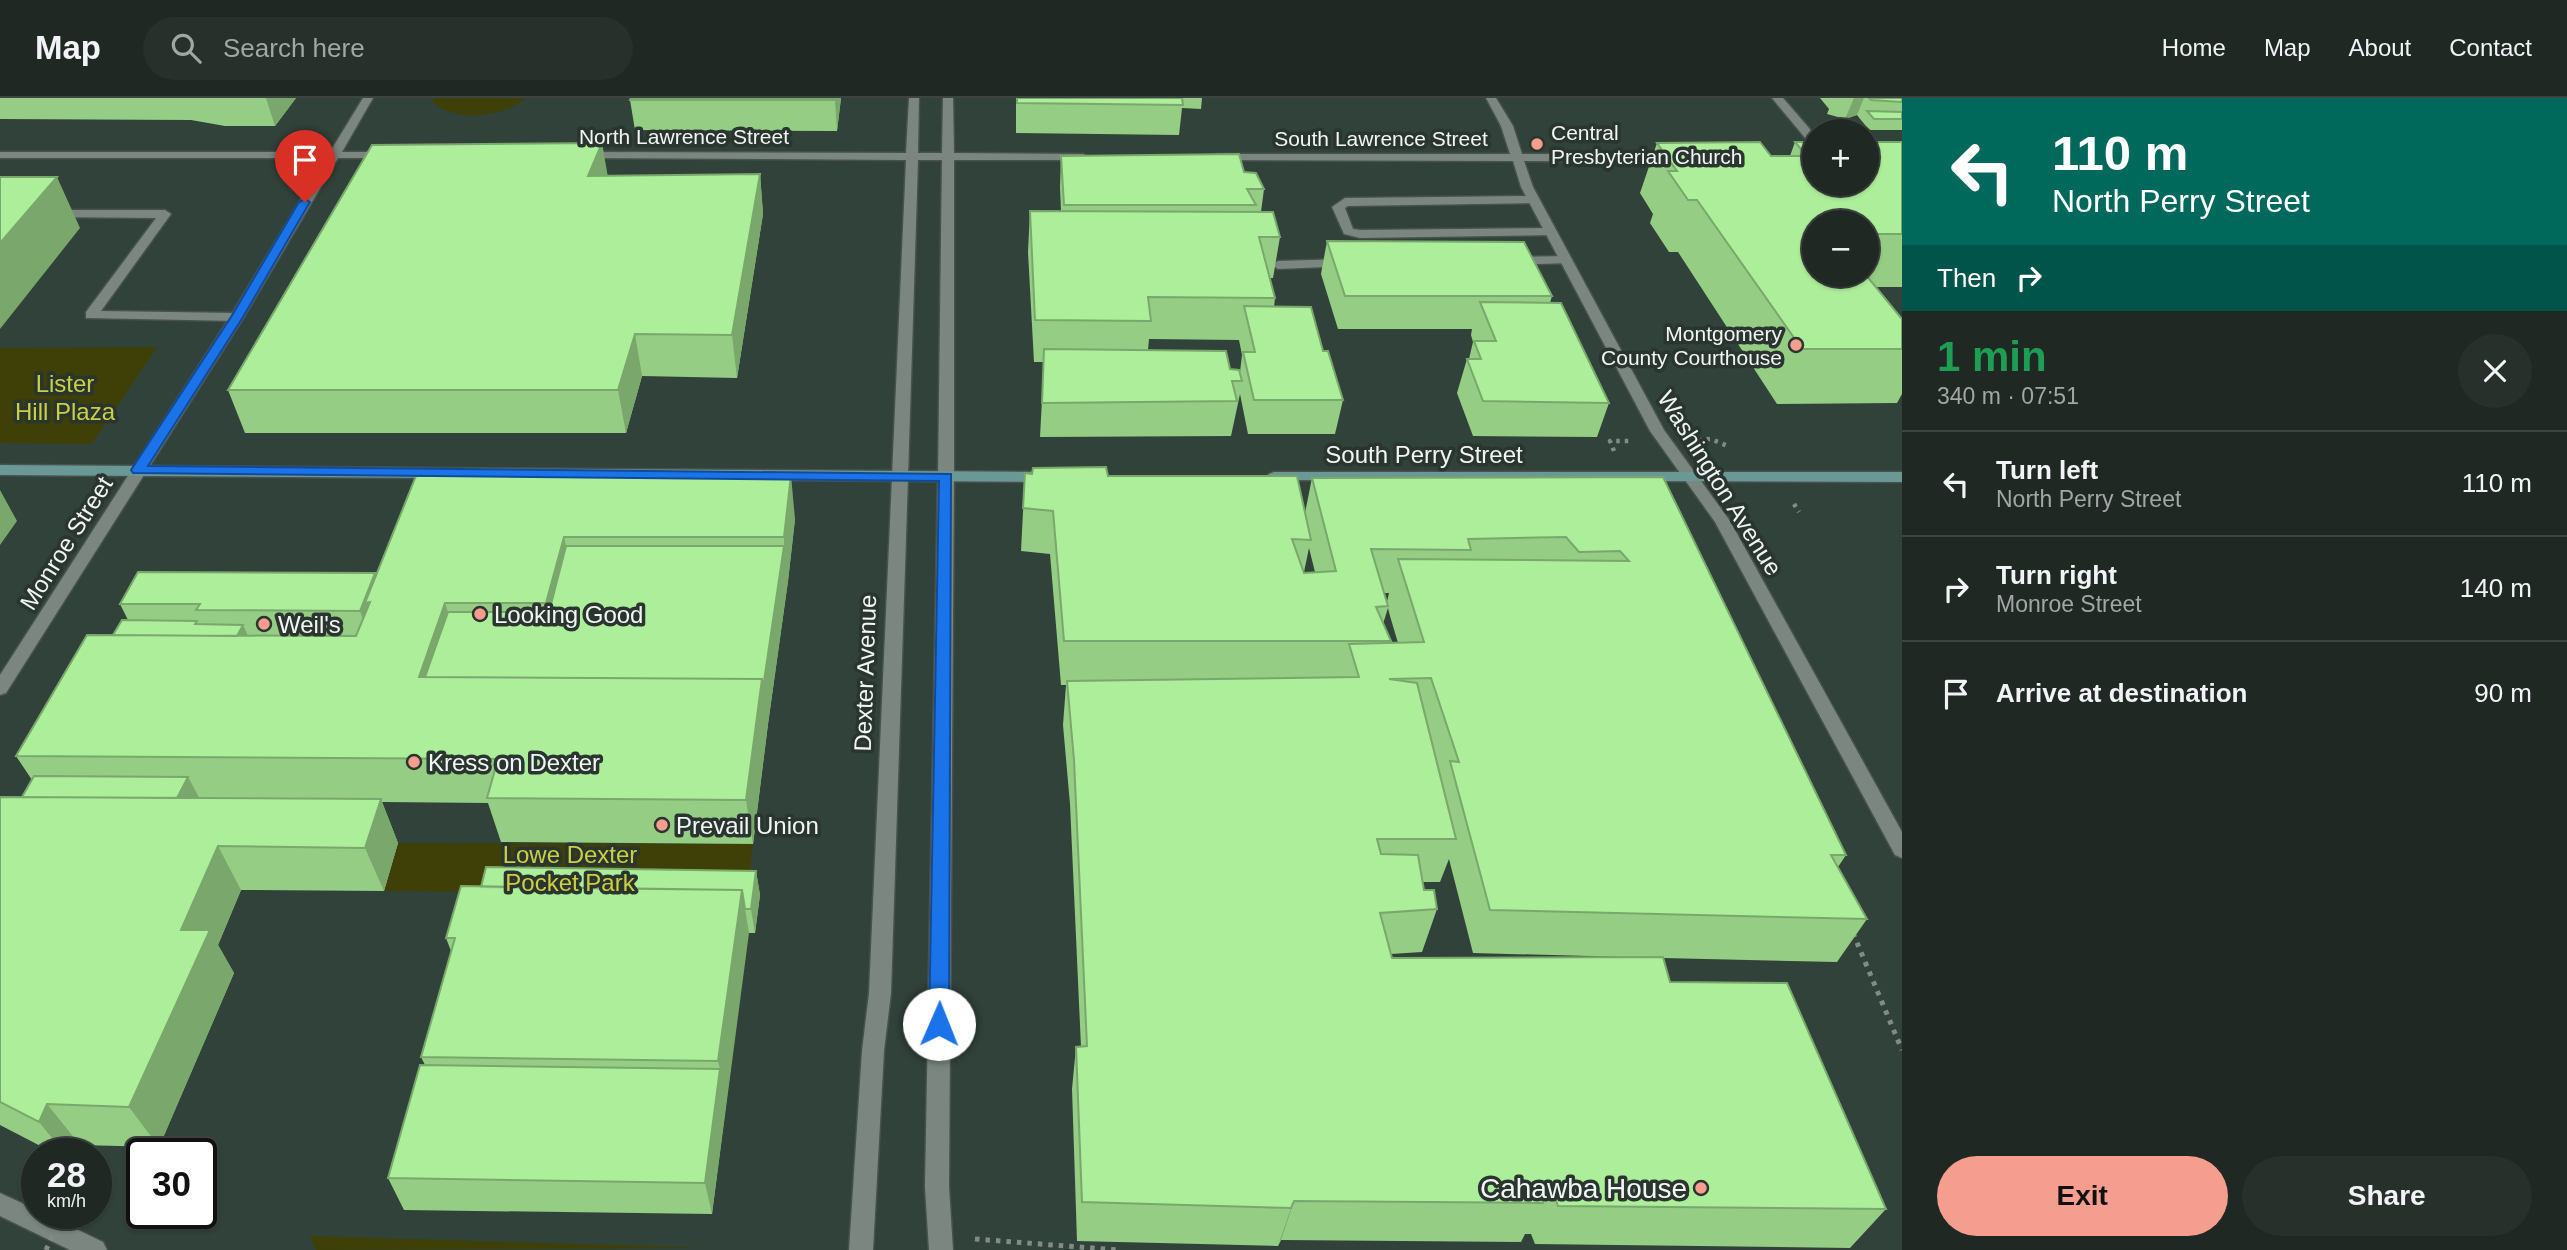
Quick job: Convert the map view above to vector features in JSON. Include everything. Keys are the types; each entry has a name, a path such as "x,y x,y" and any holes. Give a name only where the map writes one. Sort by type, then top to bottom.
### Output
{"main road":[{"path":"0,470 1060,477"},
{"name":"South Perry Street","path":"1253,477 1902,477"}],"street":[{"name":"Monroe Street","path":"0,689 237,317 368,98"},
{"name":"Dexter Avenue","path":"861,1250 873,1051 880,993 891,642 914,98"},
{"path":"942,1250 937,1187 948,98"},
{"name":"Washington Avenue","path":"1491,98 1507,126 1534,200 1657,431 1722,521 1902,849"},
{"path":"1777,98 1802,128"},
{"path":"0,155 397,155"},
{"name":"North Lawrence Street","path":"563,155 948,156"},
{"path":"948,156 1093,157"},
{"name":"South Lawrence Street","path":"1203,157 1695,158"},
{"path":"1534,200 1345,202 1338,207 1348,231 1360,234 1551,232"},
{"path":"41,214 165,214 91,315 237,317"},
{"path":"1497,261 1566,260"},
{"path":"1279,264 1361,263"},
{"path":"0,1204 95,1250"}],"path":[{"path":"1615,455 1610,441 1637,442"},
{"path":"1851,929 1902,1050"},
{"path":"46,1250 56,1229"},
{"path":"974,1239 1118,1250"}],"shaded area":[{"path":"0,98 1902,98 1902,1250 0,1250"}],"green space":[{"path":"433,98 526,98 505,110 467,115 443,109 433,103"},
{"name":"Lister Hill Plaza","path":"157,347 92,444 0,443 0,348"},
{"name":"Lowe Dexter Pocket Park","path":"398,843 753,844 747,894 384,891"},
{"path":"310,1236 706,1248 316,1250"}],"building":[{"path":"835,98 835,100 630,100"},
{"path":"1017,98 1182,98 1183,105 1017,103"},
{"path":"1869,98 1902,98 1902,102 1871,100"},
{"path":"1867,111 1902,112 1902,119 1874,119"},
{"path":"1760,142 1771,156 1802,156 1802,196 1879,196 1879,142 1902,142 1902,234 1879,234 1879,210 1802,210 1802,287 1876,287 1902,319 1902,349 1802,349 1697,200 1688,200 1668,171 1677,171 1657,143"},
{"path":"602,143 588,176 760,174 732,335 635,334 618,390 228,390 372,145"},
{"path":"1239,154 1244,172 1256,173 1264,189 1247,189 1256,205 1064,205 1061,156"},
{"path":"0,177 57,177 0,243"},
{"path":"1030,211 1273,212 1280,237 1259,237 1275,298 1148,297 1151,321 1035,320"},
{"path":"1327,241 1524,242 1552,296 1345,296"},
{"path":"1480,302 1561,303 1609,403 1483,401 1467,359 1481,359 1474,341 1496,341"},
{"path":"1244,306 1311,307 1323,351 1328,351 1343,400 1254,400 1243,352 1255,352"},
{"path":"1044,349 1226,351 1230,369 1239,370 1242,381 1232,381 1237,401 1042,403"},
{"path":"1106,467 1108,476 1297,476 1311,540 1292,539 1304,573 1336,571 1312,478 1663,477 1846,855 1831,855 1867,919 1490,910 1450,761 1459,762 1431,678 1389,679 1417,683 1456,839 1377,839 1381,854 1418,855 1424,890 1434,890 1437,909 1380,913 1392,958 1663,957 1670,982 1787,983 1886,1209 1558,1206 1554,1195 1541,1195 1543,1203 1294,1201 1291,1208 1082,1202 1076,1047 1087,1046 1074,760 1067,681 1359,677 1349,644 1424,642 1398,559 1629,561 1620,551 1579,552 1566,537 1468,539 1471,550 1371,549 1388,606 1376,607 1391,641 1064,641 1053,511 1023,508 1025,473 1032,474 1033,468"},
{"path":"791,475 784,537 564,537 546,603 445,603 419,677 762,679 746,800 487,798 498,759 16,756 87,635 356,636 370,602 365,603 416,476"},
{"path":"566,546 784,546 763,688 762,679 425,677 448,612 549,612"},
{"path":"138,572 375,573 360,611 196,610 200,604 120,604"},
{"path":"122,620 243,625 237,636 113,635"},
{"path":"34,776 188,777 177,798 22,797"},
{"path":"0,797 381,799 365,848 218,846 181,930 210,930 129,1107 47,1104 39,1122 0,1102"},
{"path":"486,867 756,871 751,909 745,909 742,890 481,887"},
{"path":"461,886 742,890 718,1061 421,1057 455,938 446,938"},
{"path":"420,1065 720,1069 705,1183 388,1178"}],"place":[{"name":"Central Presbyterian Church","path":"1537,144"},
{"name":"Montgomery County Courthouse","path":"1796,345"},
{"name":"Looking Good","path":"480,614"},
{"name":"Weil's","path":"264,624"},
{"name":"Kress on Dexter","path":"414,762"},
{"name":"Prevail Union","path":"662,825"},
{"name":"Cahawba House","path":"1701,1188"}],"route":[{"path":"305,202 237,317 138,470 946,477 939,1024"}]}
